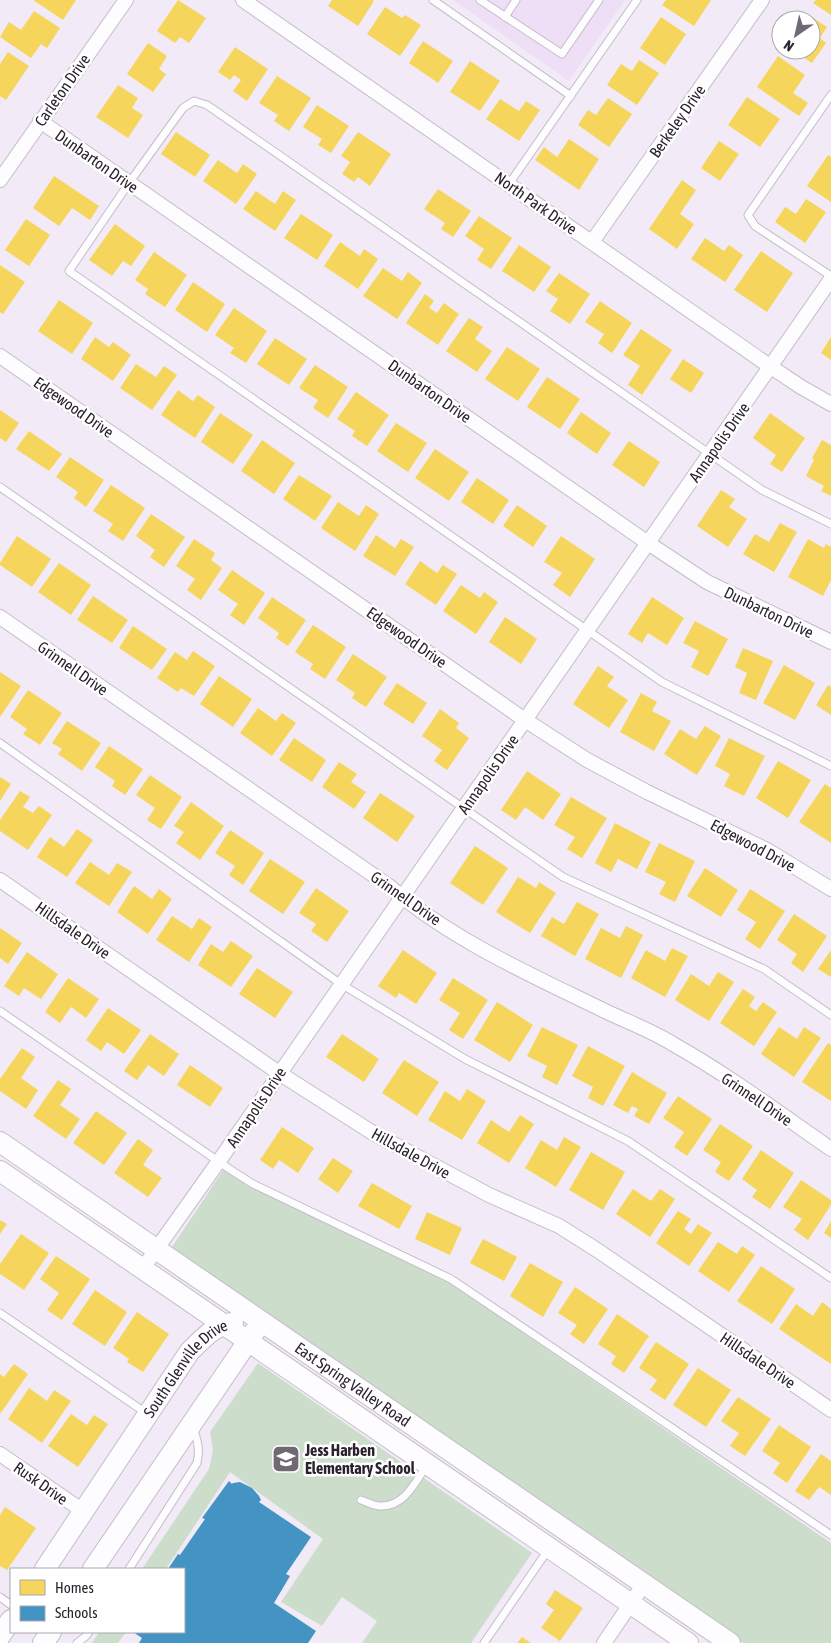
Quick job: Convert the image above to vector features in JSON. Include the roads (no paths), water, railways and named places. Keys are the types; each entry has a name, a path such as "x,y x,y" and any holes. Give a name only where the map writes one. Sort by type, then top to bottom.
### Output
{"street":[{"name":"Carleton Drive","path":"0,180 126,0"},
{"name":"North Park Drive","path":"244,0 771,367 831,404"},
{"name":"Berkeley Drive","path":"592,242 762,0"},
{"name":"Dunbarton Drive","path":"40,122 707,582 831,642"},
{"name":"Annapolis Drive","path":"143,1268 771,367 831,278"},
{"name":"Edgewood Drive","path":"0,356 525,720 587,760 647,792 767,850 831,889"},
{"name":"Grinnell Drive","path":"0,617 389,886 419,910 530,975 672,1043 831,1149"},
{"name":"Hillsdale Drive","path":"0,880 279,1073 373,1133 489,1195 559,1226 605,1255 831,1410"},
{"name":"East Spring Valley Road","path":"0,1142 730,1643"},
{"name":"East Spring Valley Road","path":"0,1171 688,1643"},
{"name":"South Glenville Drive","path":"46,1568 190,1351 211,1331 223,1324 261,1321"},
{"name":"South Glenville Drive","path":"95,1568 261,1321"},
{"name":"Rusk Drive","path":"0,1454 83,1511"},
{"path":"604,1643 644,1584"},
{"path":"0,1636 10,1621"}],"lane":[{"path":"434,0 571,96"},
{"path":"480,0 562,54 599,0"},
{"path":"505,17 516,0"},
{"path":"509,184 637,0"},
{"path":"831,95 748,215 755,226 831,278"},
{"path":"831,524 762,490 207,105 194,101 184,108 129,183 69,271 662,682 831,766"},
{"path":"0,486 563,877 764,969 831,1015"},
{"path":"0,743 341,984 465,1059 628,1141 831,1278"},
{"path":"0,1011 253,1184 451,1278 831,1535"},
{"path":"0,1313 148,1415"},
{"path":"130,1568 197,1463 200,1452 198,1439 191,1425"},
{"path":"361,1500 378,1506 397,1504 409,1492 428,1464"},
{"path":"484,1643 549,1548"},
{"path":"77,1643 88,1633"}],"place":[{"name":"Jess Harben Elementary School","path":"286,1459"}]}
